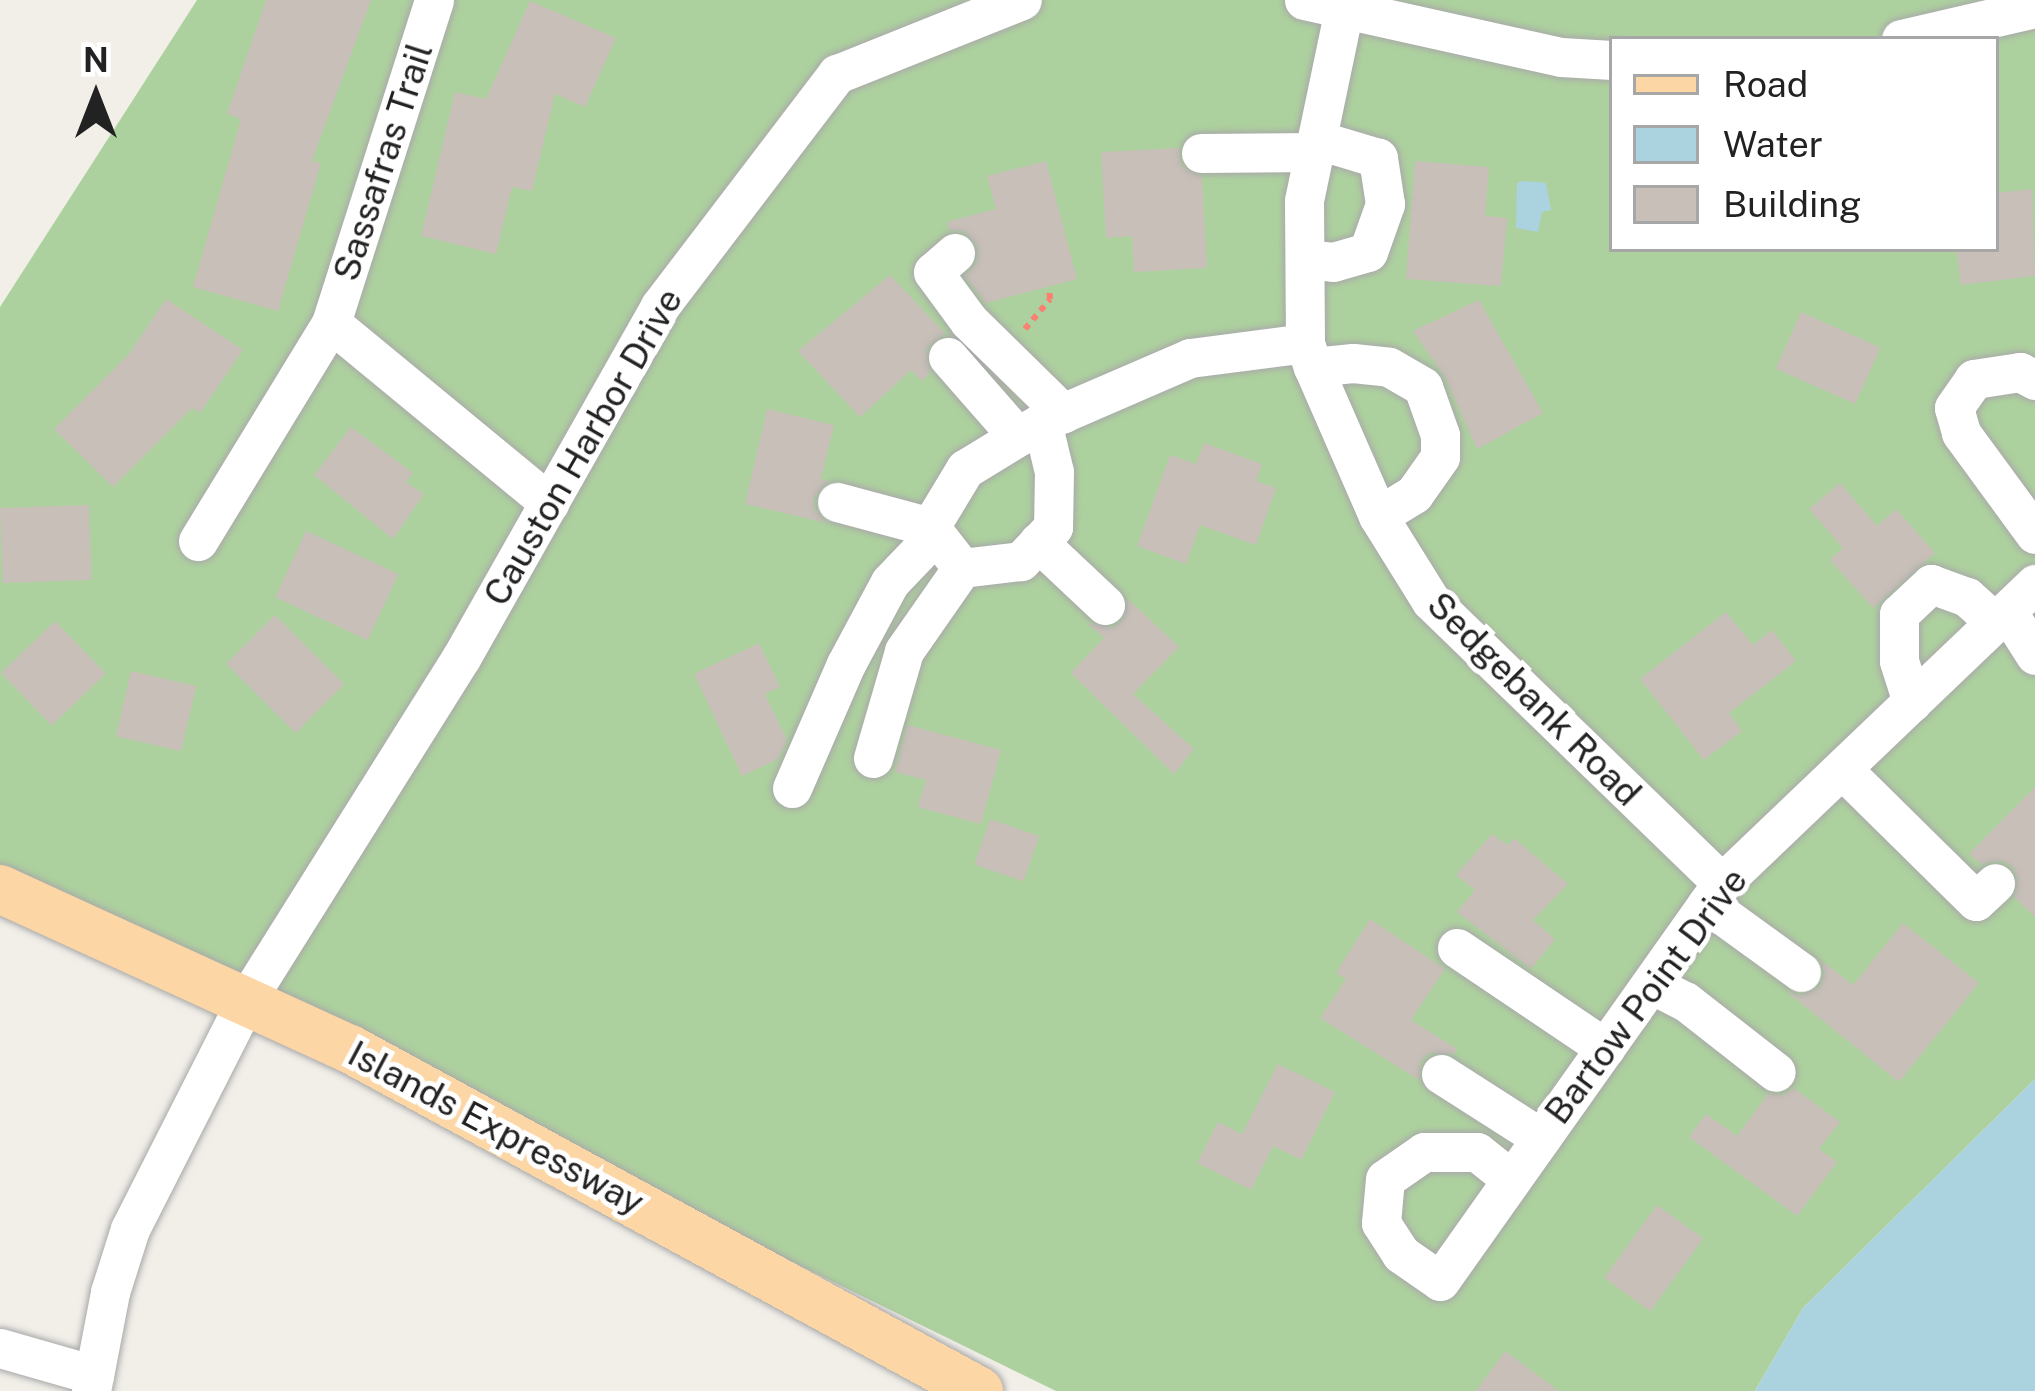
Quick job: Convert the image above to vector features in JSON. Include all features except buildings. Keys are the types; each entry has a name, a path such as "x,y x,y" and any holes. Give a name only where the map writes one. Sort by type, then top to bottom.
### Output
{"main road":[{"name":"Islands Expressway","path":"0,889 369,1060 979,1391"}],"street":[{"name":"Sassafras Trail","path":"198,541 331,323 434,0"},
{"name":"Causton Harbor Drive","path":"92,1383 110,1292 130,1229 245,1002 461,658 660,305 837,74 1022,0"},
{"path":"1304,0 1561,57 1609,60"},
{"path":"1914,36 2035,8"},
{"name":"Sedgebank Road","path":"1344,9 1304,200 1309,355 1378,516 1431,601 1715,894 1801,972"},
{"path":"1201,153 1316,146 1378,158 1385,205 1368,252 1333,262 1305,259"},
{"path":"873,758 904,651 962,568 1021,561 1053,527 1054,472 1041,424 1004,355 969,321 934,272 955,253"},
{"name":"Sassafras Trail","path":"331,323 548,503"},
{"path":"792,788 808,702 890,582 933,531 965,470 1041,424 1190,358 1309,355 1389,367 1423,387 1439,434 1440,458 1414,494 1378,516"},
{"path":"948,358 1041,424"},
{"path":"2033,376 1994,372 1974,379 1954,408 1960,434 2035,534"},
{"path":"837,502 933,531 962,568"},
{"path":"1039,542 1105,604"},
{"path":"1912,702 1899,661 1899,614 1931,584 2012,606 2035,655"},
{"name":"Bartow Point Drive","path":"1511,1180 1477,1151 1424,1152 1385,1180 1381,1223 1401,1254 1439,1281 1715,894 2012,606"},
{"path":"1841,769 1976,902 1995,883"},
{"path":"1457,948 1605,1048"},
{"path":"1651,984 1684,1001 1776,1072"},
{"path":"1441,1074 1541,1138"},
{"path":"0,1348 92,1383"}],"path":[{"path":"1004,355 1050,299 1049,287"}],"green space":[{"path":"197,0 2035,0 2035,1079 1803,1308 1755,1391 1056,1391 0,874 0,307"}],"water":[{"path":"1517,183 1546,183 1551,210 1542,212 1538,232 1516,228"},
{"path":"2035,1079 2035,1391 1755,1391 1803,1308"}]}
